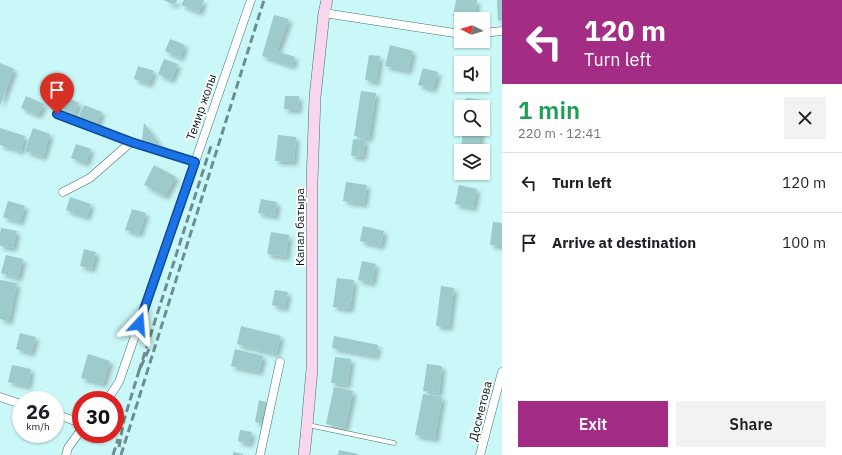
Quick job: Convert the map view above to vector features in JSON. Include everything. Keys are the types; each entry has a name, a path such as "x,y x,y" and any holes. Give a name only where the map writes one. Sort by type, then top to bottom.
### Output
{"main road":[{"name":"Капал батыра","path":"304,455 312,369 312,182 315,97 326,0"}],"street":[{"name":"Темир жолы","path":"113,391 119,382 251,0"},
{"path":"324,13 454,33"},
{"path":"490,32 502,31"},
{"path":"57,114 131,142 195,162"},
{"path":"63,192 90,178 131,142"},
{"path":"260,455 280,362"},
{"name":"Досметова","path":"480,455 502,372"},
{"path":"0,397 12,401"},
{"path":"66,455 68,448 72,442"}],"lane":[{"path":"307,424 394,443"}],"building":[{"path":"163,0 177,0 175,5"},
{"path":"184,0 204,0 199,12 181,5"},
{"path":"456,0 477,0 475,12 454,12 453,16"},
{"path":"497,0 502,0 502,20 498,21"},
{"path":"274,15 289,19 277,51 295,57 292,66 262,56"},
{"path":"170,39 185,45 180,58 165,51"},
{"path":"390,45 413,51 408,71 385,66"},
{"path":"369,55 380,56 376,82 365,80"},
{"path":"164,59 178,64 171,80 158,74"},
{"path":"0,63 14,69 0,106"},
{"path":"138,66 154,71 149,84 134,79"},
{"path":"423,68 438,72 433,89 418,85"},
{"path":"361,91 376,93 369,138 354,136"},
{"path":"61,95 79,103 74,114 56,106"},
{"path":"26,96 44,104 38,115 21,108"},
{"path":"285,96 299,96 298,110 284,109"},
{"path":"466,98 484,100 466,100"},
{"path":"84,105 102,112 96,126 78,118"},
{"path":"144,123 161,146 142,140"},
{"path":"0,128 25,136 21,151 0,145"},
{"path":"33,128 50,134 43,157 25,151"},
{"path":"278,135 296,137 294,162 275,161"},
{"path":"462,136 480,136 480,144 462,144"},
{"path":"353,139 365,140 363,157 351,156"},
{"path":"76,144 91,149 86,163 71,158"},
{"path":"154,165 176,177 165,196 144,185"},
{"path":"346,182 367,185 364,204 343,201"},
{"path":"459,185 477,189 473,208 455,204"},
{"path":"70,197 91,204 87,217 66,210"},
{"path":"261,199 277,202 275,216 258,213"},
{"path":"8,201 25,206 20,222 3,217"},
{"path":"132,209 146,213 139,234 125,230"},
{"path":"493,222 502,223 502,246 490,245"},
{"path":"363,226 384,231 381,246 360,241"},
{"path":"1,228 17,231 13,248 0,246"},
{"path":"271,232 289,235 286,257 267,254"},
{"path":"84,249 96,252 92,269 80,266"},
{"path":"6,255 23,259 18,278 1,273"},
{"path":"362,261 376,264 372,283 358,280"},
{"path":"337,278 354,280 350,309 333,307"},
{"path":"0,280 17,283 9,321 0,319"},
{"path":"441,286 454,288 449,327 436,326"},
{"path":"275,290 288,292 285,308 272,305"},
{"path":"241,326 281,336 276,354 237,344"},
{"path":"20,333 36,337 31,353 16,349"},
{"path":"334,336 378,345 376,356 332,348"},
{"path":"235,349 263,356 259,372 231,366"},
{"path":"88,354 110,361 103,384 81,378"},
{"path":"335,357 351,359 347,385 331,383"},
{"path":"427,364 442,366 439,393 423,391"},
{"path":"12,365 31,369 28,386 8,382"},
{"path":"334,387 353,391 345,428 326,424"},
{"path":"423,394 442,397 435,439 415,435"},
{"path":"259,400 269,403 265,424 255,422"},
{"path":"240,430 252,432 249,444 238,441"},
{"path":"339,450 358,454 358,455 338,455"},
{"path":"233,452 243,454 243,455 233,455"}],"railway":[{"path":"121,455 264,0"},
{"path":"149,349 139,371 212,143"},
{"path":"119,447 124,420 139,371"},
{"path":"113,455 117,443"}],"route":[{"path":"57,114 131,142 195,162 139,324"}]}
